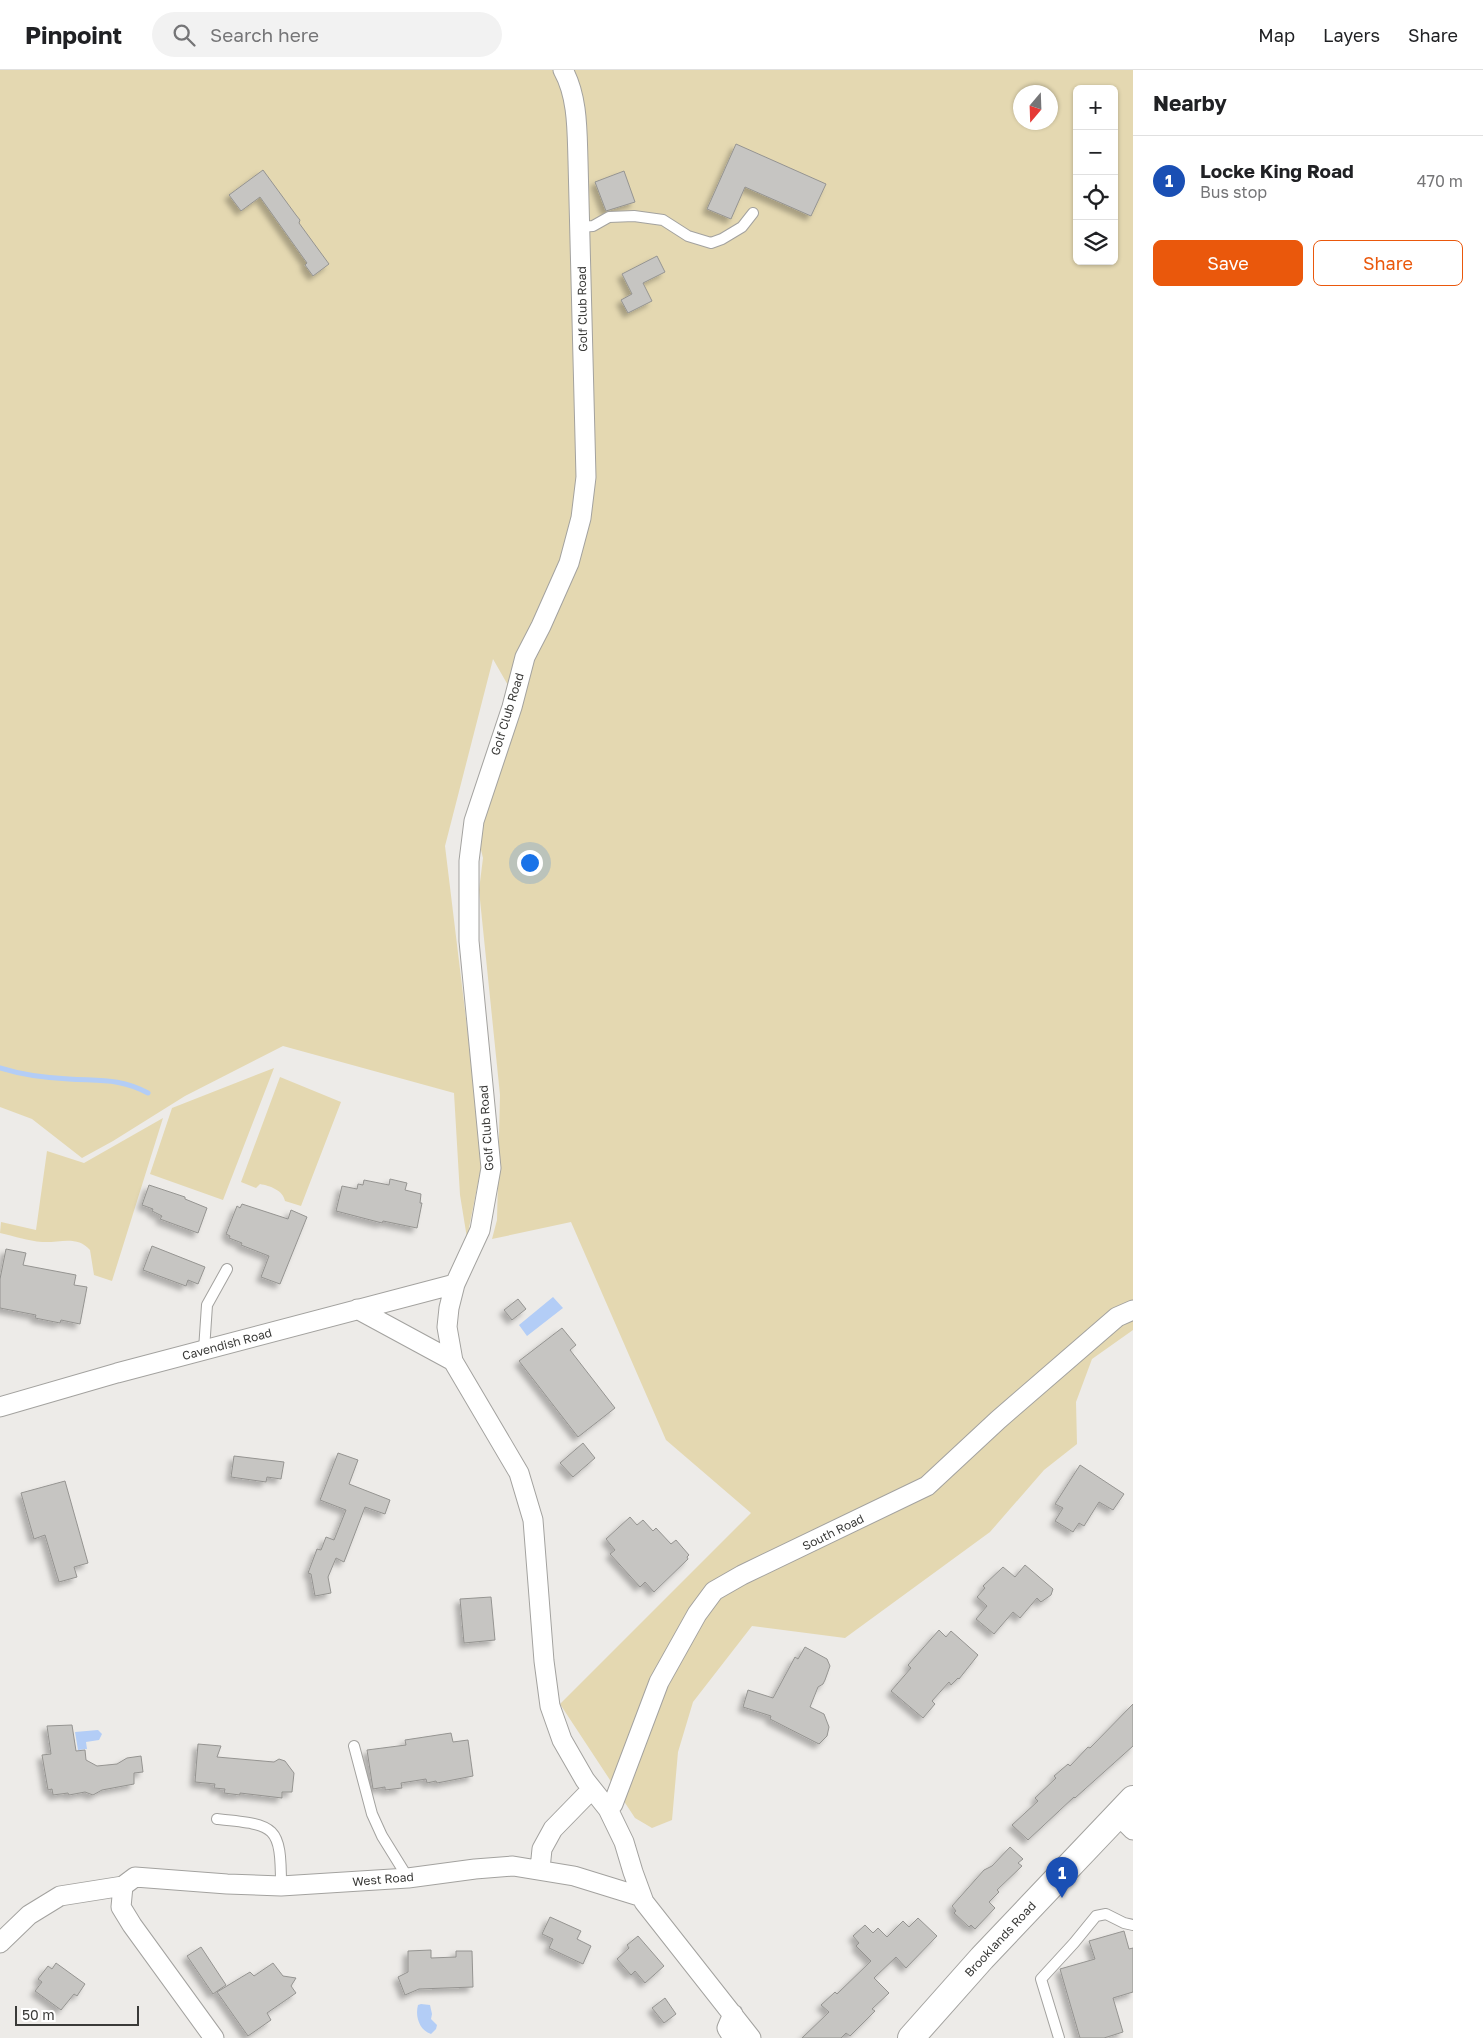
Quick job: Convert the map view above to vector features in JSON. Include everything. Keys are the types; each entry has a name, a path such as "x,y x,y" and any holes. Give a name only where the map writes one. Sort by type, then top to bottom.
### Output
{"main road":[{"name":"Brooklands Road","path":"911,2038 982,1958 1128,1815"}],"street":[{"name":"Golf Club Road","path":"453,1361 447,1326 449,1308 455,1284 480,1230 491,1168 469,941 469,861 474,821 512,707 525,657 569,563 581,518 586,477 576,122 571,84 563,70"},
{"name":"Cavendish Road","path":"0,1407 204,1350 455,1284"},
{"path":"357,1309 453,1361 519,1474 527,1494 533,1520 544,1662 550,1706 562,1740 585,1780 608,1809 624,1842 642,1897 656,1919 751,2038"},
{"name":"South Road","path":"608,1809 613,1804 659,1682 697,1614 714,1591 742,1575 927,1486 998,1420 1117,1316 1133,1310"},
{"path":"540,1869 542,1849 554,1829 592,1789"},
{"name":"West Road","path":"0,1943 29,1915 60,1896 123,1886 135,1878 281,1886 408,1878 475,1868 512,1866 574,1876 642,1897"},
{"path":"123,1886 121,1907 214,2038"},
{"path":"733,2014 728,2028 733,2038"}],"lane":[{"path":"580,227 593,226 609,217 634,216 663,220 688,236 710,243 722,239 742,227 753,213"},
{"path":"204,1350 208,1305 227,1269"},
{"path":"354,1746 372,1814 382,1836 408,1878"},
{"path":"218,1819 248,1822 269,1829 279,1844 281,1886"},
{"path":"1059,2038 1040,1979 1096,1916 1106,1914 1124,1923 1133,1925"}],"shaded area":[{"path":"0,70 1133,70 1133,1330 1092,1359 1076,1402 1077,1444 1044,1470 990,1532 845,1638 752,1626 693,1702 678,1752 672,1820 652,1828 635,1818 560,1704 751,1513 666,1440 571,1222 492,1239 497,1220 500,1095 479,890 483,858 474,821 509,687 493,659 445,846 472,1068 481,1168 467,1238 460,1195 454,1093 283,1046 185,1096 82,1158 32,1119 0,1107"},
{"path":"274,1068 223,1200 150,1174 172,1108"},
{"path":"280,1077 341,1102 301,1206 285,1201 282,1194 272,1187 260,1184 256,1188 241,1182"},
{"path":"163,1118 112,1281 94,1275 90,1250 85,1245 74,1241 49,1242 26,1240 0,1233 1,1222 36,1230 47,1151 84,1163"}],"water":[{"path":"553,1297 563,1308 527,1336 519,1325"},
{"path":"98,1730 102,1734 99,1740 86,1742 87,1749 78,1750 75,1732"},
{"path":"418,2005 430,2005 431,2019 437,2025 431,2034 423,2029 419,2022 417,2009"}],"building":[{"path":"736,144 826,184 811,216 745,187 731,219 707,209"},
{"path":"263,170 300,220 299,223 329,264 313,276 305,265 307,263 260,197 241,211 229,195"},
{"path":"624,171 635,202 606,211 595,182"},
{"path":"657,256 665,272 643,283 652,301 628,313 621,300 632,294 622,274"},
{"path":"390,1179 407,1183 405,1190 421,1194 420,1203 422,1203 417,1228 383,1221 382,1223 336,1211 342,1186 357,1189 358,1184 363,1185 364,1180 389,1185"},
{"path":"149,1185 185,1197 185,1199 207,1208 198,1233 160,1219 162,1216 152,1211 153,1209 142,1205"},
{"path":"242,1204 288,1219 291,1210 307,1217 280,1284 261,1277 269,1256 241,1245 242,1243 229,1238 230,1236 226,1234 237,1206 240,1208"},
{"path":"152,1246 205,1267 198,1284 188,1280 186,1286 143,1270"},
{"path":"6,1249 26,1253 23,1265 76,1275 74,1285 87,1287 80,1324 61,1320 60,1323 35,1318 36,1315 0,1308 0,1279"},
{"path":"518,1299 526,1309 512,1320 504,1310"},
{"path":"562,1328 576,1345 570,1350 615,1408 578,1437 519,1361"},
{"path":"583,1443 595,1458 573,1477 560,1463"},
{"path":"338,1453 358,1460 349,1484 390,1500 385,1514 365,1507 344,1562 336,1558 328,1577 331,1593 315,1596 311,1574 308,1573 317,1549 321,1550 326,1537 334,1540 346,1510 320,1500"},
{"path":"234,1456 284,1462 281,1479 267,1477 266,1482 231,1477"},
{"path":"1080,1465 1124,1494 1113,1510 1099,1502 1084,1526 1079,1523 1073,1532 1055,1521 1063,1508 1055,1504"},
{"path":"65,1481 88,1563 74,1567 77,1577 59,1582 45,1535 34,1539 21,1493"},
{"path":"630,1517 637,1525 643,1520 653,1531 656,1528 671,1544 676,1540 689,1555 688,1559 654,1592 645,1582 640,1587 610,1554 615,1550 606,1539"},
{"path":"1025,1565 1053,1589 1051,1595 1041,1602 1037,1598 1020,1618 1013,1612 994,1634 976,1619 987,1606 977,1597 985,1588 983,1586 1003,1567 1015,1577"},
{"path":"491,1597 495,1640 464,1643 460,1599"},
{"path":"939,1630 946,1637 951,1631 978,1655 959,1679 951,1685 949,1682 932,1701 935,1704 923,1718 891,1691 911,1668 908,1665"},
{"path":"805,1647 827,1659 830,1666 825,1680 818,1687 810,1707 824,1714 829,1727 827,1736 819,1744 770,1719 771,1716 743,1707 748,1690 773,1698 795,1657 798,1659"},
{"path":"1133,1704 1133,1746 1028,1840 1012,1825 1038,1801 1035,1798 1056,1778 1054,1776 1068,1764 1070,1766 1088,1747 1090,1748"},
{"path":"72,1725 76,1751 85,1750 86,1760 97,1766 117,1764 127,1758 141,1756 143,1772 134,1773 134,1784 102,1790 93,1795 85,1792 53,1795 52,1789 48,1790 42,1755 51,1754 47,1726"},
{"path":"451,1733 453,1742 468,1740 473,1776 437,1783 436,1781 427,1783 426,1779 401,1783 402,1788 385,1790 385,1787 373,1789 367,1750 406,1745 405,1740"},
{"path":"198,1744 221,1746 217,1757 274,1762 279,1759 285,1761 294,1773 292,1792 282,1792 282,1798 240,1793 240,1795 224,1793 225,1789 214,1788 215,1784 195,1782"},
{"path":"1010,1847 1023,1859 1018,1863 1022,1866 997,1890 999,1892 989,1902 995,1908 975,1929 971,1925 969,1927 954,1913 956,1911 952,1906 984,1870 992,1866"},
{"path":"550,1917 581,1931 577,1939 591,1946 583,1964 549,1948 553,1939 542,1934"},
{"path":"918,1918 937,1936 906,1968 896,1957 874,1978 889,1993 872,2009 875,2011 850,2036 846,2033 841,2038 802,2038 829,2012 821,2005 835,1992 837,1994 871,1961 856,1946 859,1943 853,1936 865,1925 873,1933 878,1928 887,1937 903,1921 909,1927"},
{"path":"1124,1931 1129,1949 1133,1948 1133,1992 1113,1998 1123,2032 1104,2038 1080,2038 1060,1969 1095,1959 1089,1941"},
{"path":"638,1936 664,1966 645,1983 635,1971 631,1975 617,1959 629,1948 627,1945"},
{"path":"201,1947 226,1985 213,1994 187,1956"},
{"path":"431,1950 431,1958 456,1957 456,1951 472,1951 473,1987 419,1989 405,1995 398,1977 408,1972 408,1951"},
{"path":"56,1963 85,1984 77,1996 74,1994 61,2010 35,1991 42,1982 38,1979 48,1966 52,1969"},
{"path":"273,1963 283,1976 296,1978 291,1986 296,1993 267,2013 271,2020 248,2036 217,1992 250,1972 254,1976"},
{"path":"665,1998 676,2014 664,2023 652,2008"}],"waterway":[{"path":"0,1068 42,1077 100,1080 119,1083 148,1093"}],"place":[{"name":"Locke King Road","path":"1062,1898"}]}
